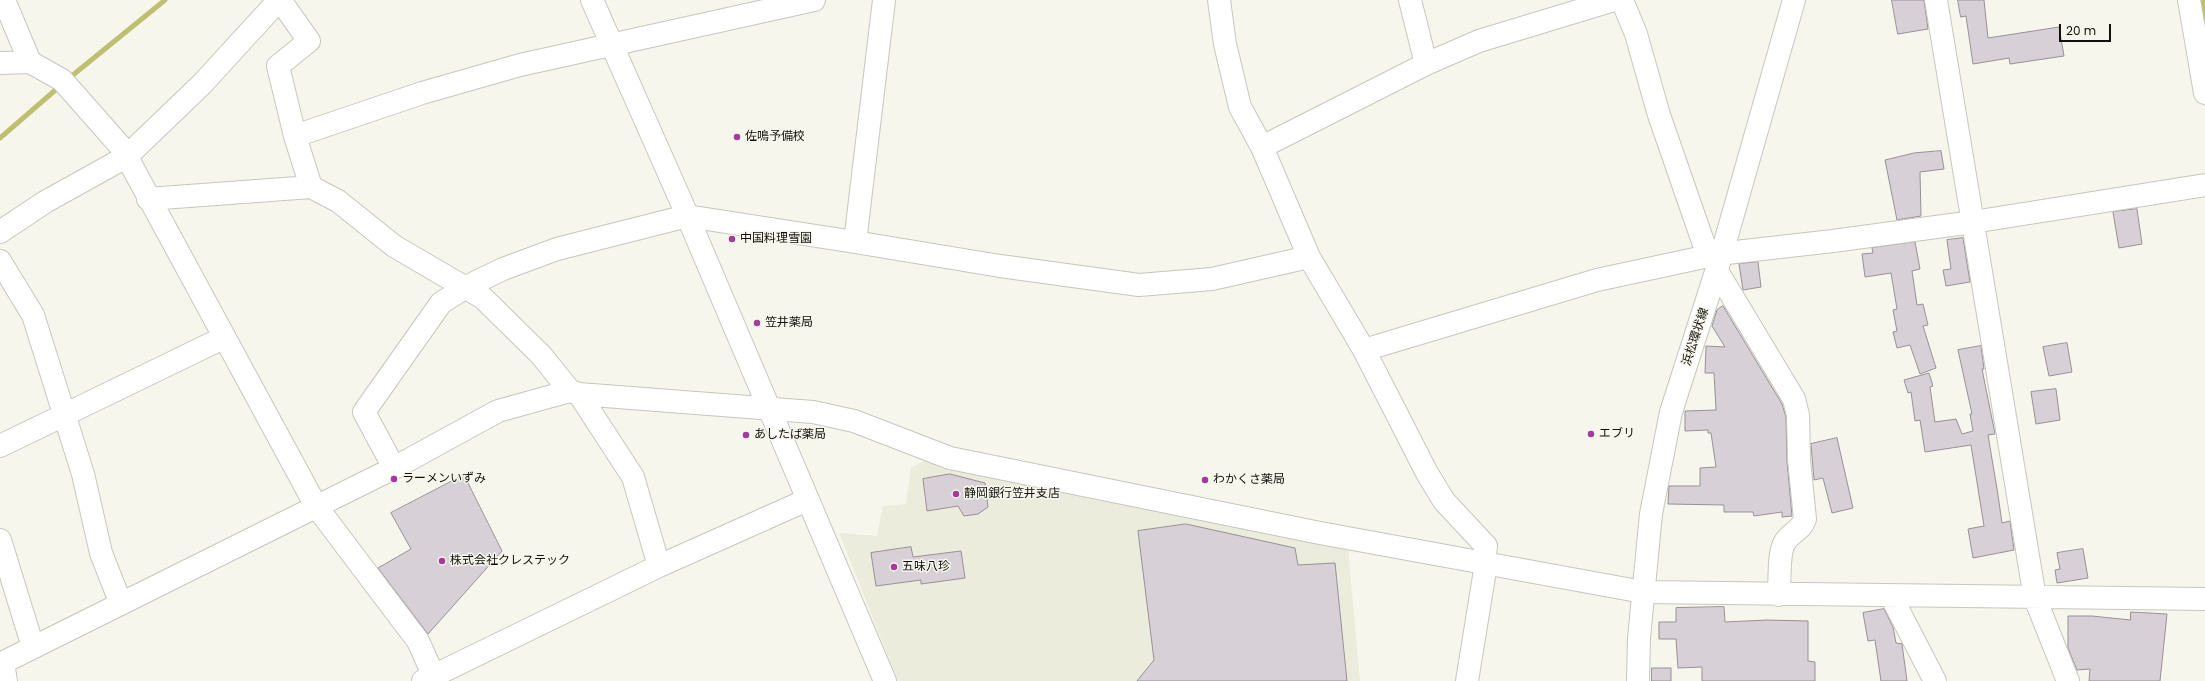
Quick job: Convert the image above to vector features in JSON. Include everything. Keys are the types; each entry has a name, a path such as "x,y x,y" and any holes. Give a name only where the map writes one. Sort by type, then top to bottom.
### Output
{"street":[{"path":"4,0 30,62"},
{"path":"0,232 45,202 126,157 202,84 279,0 309,41 278,66 295,136 311,187"},
{"path":"592,0 769,408 885,681"},
{"path":"295,136 430,91 520,65 814,0"},
{"path":"855,242 884,0"},
{"path":"1218,0 1225,44 1240,106 1262,147 1309,257 1364,350 1427,473 1444,501 1486,546 1485,564 1467,681"},
{"path":"1410,0 1426,64"},
{"path":"1262,147 1426,64 1479,41 1614,0"},
{"path":"1622,0 1636,34 1659,115 1716,260 1794,399 1798,415 1799,460 1805,519 1802,527 1786,540 1782,547 1779,594"},
{"name":"浜松環状線","path":"1638,681 1638,638 1651,514 1671,412 1794,0"},
{"path":"1936,0 2007,440 2035,598 2068,681"},
{"path":"2189,0 2205,93"},
{"path":"0,64 30,62 64,82 122,148 223,338 316,506 418,641 431,679 660,566 807,500"},
{"path":"1364,350 1597,280 1833,241 1973,222 2205,185"},
{"path":"148,199 311,187 338,201 394,246 484,298 502,314 575,393 633,477 660,566"},
{"path":"394,468 364,412 441,303 466,287 503,269 557,249 686,216 1000,266 1139,285 1212,280 1309,257"},
{"path":"0,261 33,315 83,474 101,553 121,604"},
{"path":"0,446 223,338"},
{"path":"3,669 33,647 394,468 498,411 575,393 813,412 854,421 950,458 1320,533 1643,592 2205,599"},
{"path":"0,540 33,647"},
{"path":"1891,596 1935,681"}],"shaded area":[{"path":"927,459 1348,548 1360,681 898,681 839,533 877,536 883,506 906,504 911,468"}],"building":[{"path":"1892,0 1924,0 1928,29 1898,34"},
{"path":"1958,0 1984,0 1988,38 2059,27 2064,56 2010,64 2009,58 1973,64 1966,16 1961,17"},
{"path":"1941,151 1944,169 1920,172 1921,216 1897,220 1885,160 1914,153"},
{"path":"2137,209 2142,244 2119,248 2113,212"},
{"path":"1963,238 1970,282 1946,286 1943,270 1951,269 1947,240"},
{"path":"1915,242 1920,269 1912,271 1917,305 1923,304 1928,325 1923,326 1936,368 1920,374 1910,345 1897,348 1893,332 1897,331 1893,310 1897,309 1891,273 1865,277 1862,254 1873,253 1872,248"},
{"path":"1758,262 1761,287 1743,290 1739,264"},
{"path":"1723,306 1782,404 1786,417 1787,461 1792,516 1782,517 1782,512 1754,516 1753,512 1724,512 1724,505 1668,504 1669,486 1700,486 1700,468 1716,467 1711,433 1708,433 1708,430 1685,431 1685,411 1716,410 1714,373 1705,373 1706,346 1725,347 1712,326 1717,310"},
{"path":"2067,343 2072,372 2049,376 2043,347"},
{"path":"1981,346 1984,369 1982,369 1995,434 1988,435 2002,523 2010,521 2014,550 1973,558 1968,529 1984,526 1971,445 1925,452 1920,420 1915,421 1911,392 1908,393 1904,380 1929,373 1933,386 1930,387 1935,422 1956,419 1962,434 1973,431 1970,414 1972,414 1958,350"},
{"path":"2056,389 2060,420 2036,424 2031,392"},
{"path":"1837,438 1853,508 1832,513 1823,478 1814,480 1811,444"},
{"name":"静岡銀行笠井支店","path":"950,474 985,483 988,507 978,514 964,516 958,506 927,511 923,479"},
{"name":"株式会社クレステック","path":"464,475 502,551 428,634 378,568 411,549 391,513"},
{"path":"1186,524 1295,548 1298,565 1335,563 1347,681 1137,681 1154,660 1138,531"},
{"path":"911,547 913,557 961,551 965,578 921,584 921,580 876,586 871,553"},
{"path":"2083,549 2088,578 2057,583 2055,570 2060,569 2057,553"},
{"path":"1724,607 1725,622 1767,620 1808,621 1808,661 1815,662 1815,681 1702,681 1702,667 1678,668 1676,639 1659,639 1659,622 1676,622 1676,608"},
{"path":"1884,609 1893,627 1896,643 1902,644 1907,681 1881,681 1875,640 1868,641 1863,613"},
{"path":"2131,612 2167,614 2160,681 2089,681 2090,669 2077,670 2068,648 2068,616 2092,616 2130,620"},
{"path":"1652,668 1671,668 1671,681 1652,681"}],"waterway":[{"path":"68,79 165,0"},
{"path":"2202,0 2205,19"},
{"path":"0,138 60,86"}],"place":[{"name":"佐鳴予備校","path":"737,137"},
{"name":"中国料理雪園","path":"732,239"},
{"name":"笠井薬局","path":"757,323"},
{"name":"エブリ","path":"1591,434"},
{"name":"あしたば薬局","path":"746,435"},
{"name":"ラーメンいずみ","path":"394,479"},
{"name":"わかくさ薬局","path":"1205,480"},
{"name":"静岡銀行笠井支店","path":"956,494"},
{"name":"株式会社クレステック","path":"442,561"},
{"name":"五味八珍","path":"894,567"}]}
